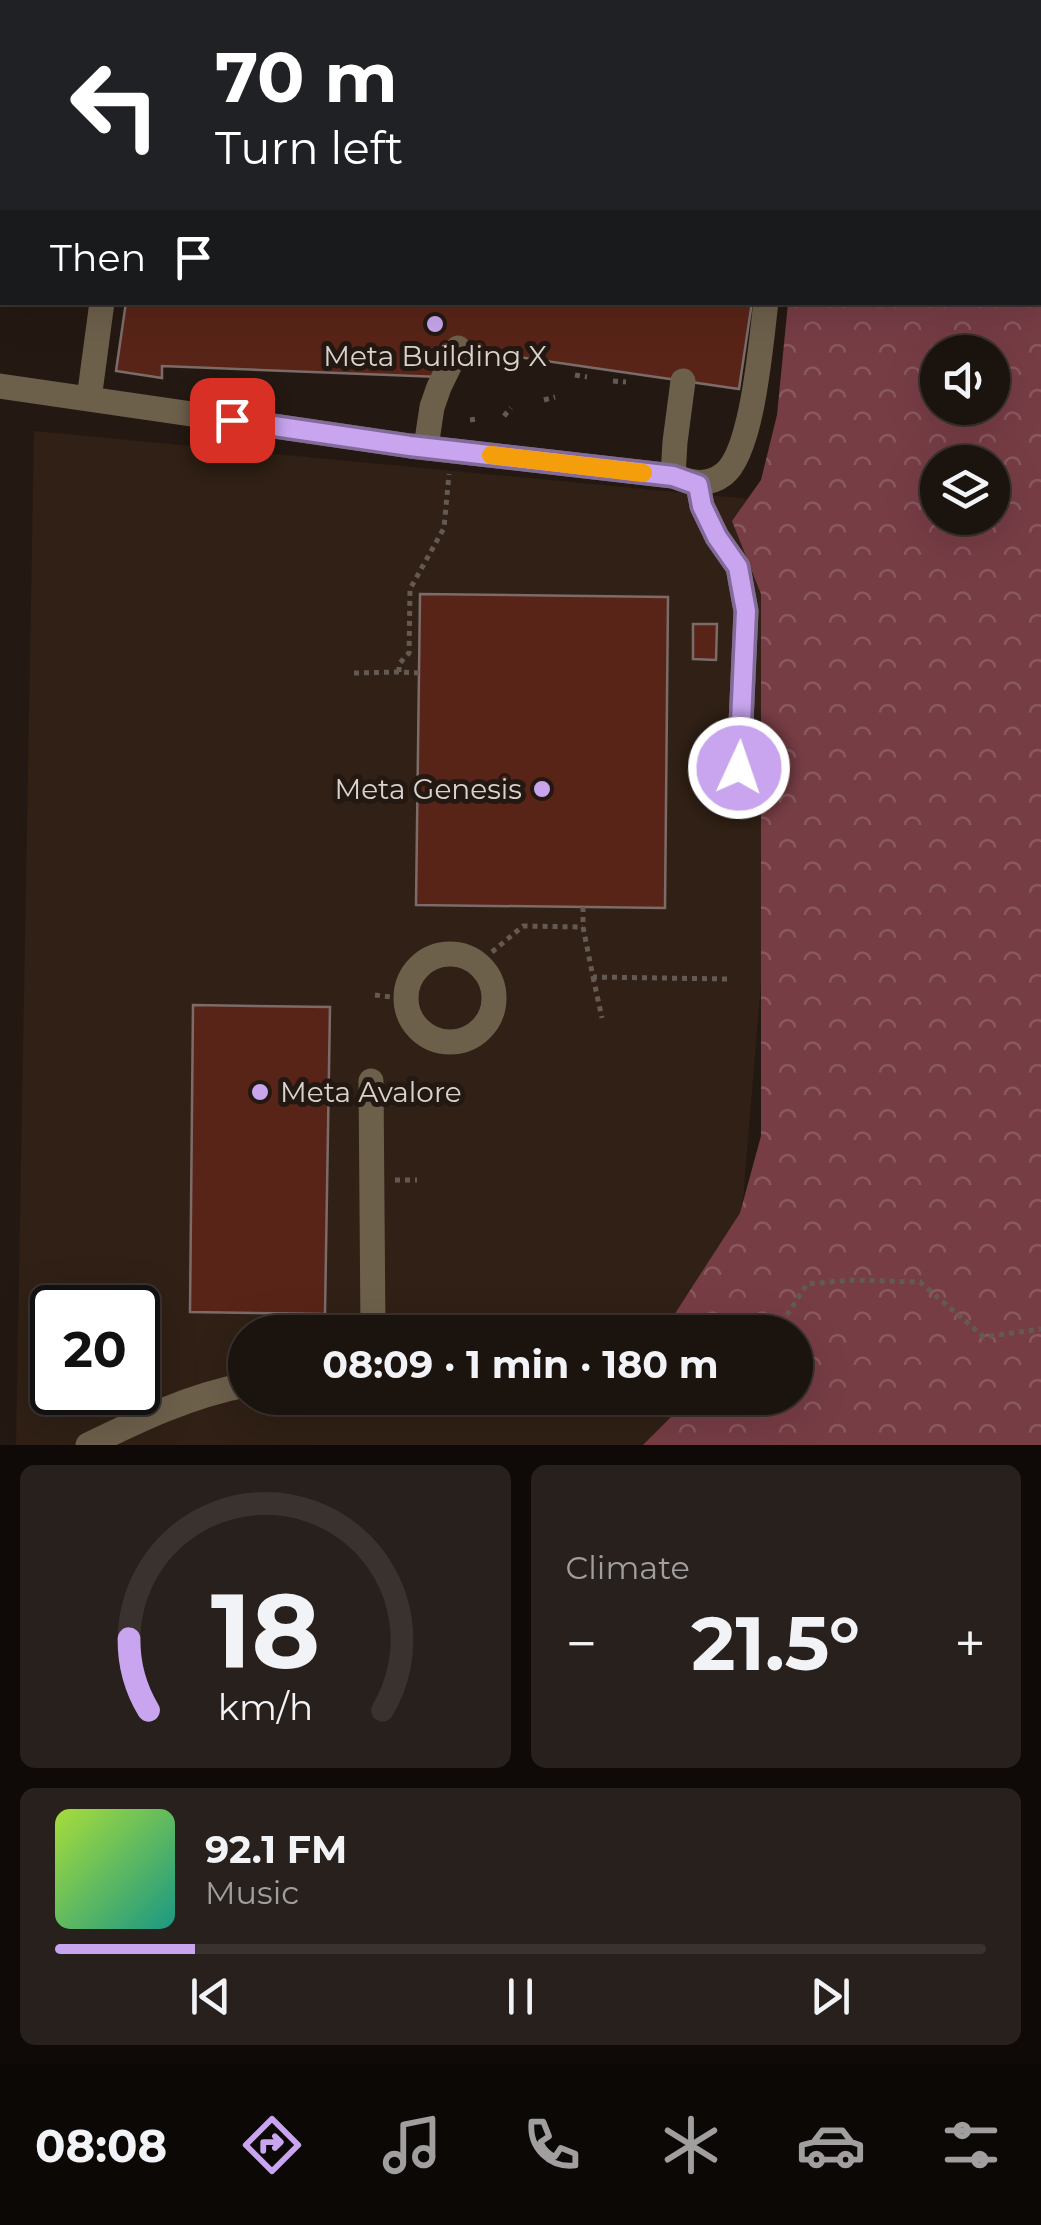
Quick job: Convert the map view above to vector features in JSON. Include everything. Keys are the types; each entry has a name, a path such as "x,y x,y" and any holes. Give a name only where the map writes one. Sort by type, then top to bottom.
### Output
{"lane":[{"path":"89,398 102,305"},
{"path":"0,386 426,447 673,476 698,485 728,472 744,442 766,305"},
{"path":"426,447 432,407 458,348"},
{"path":"673,476 684,380"},
{"path":"698,485 702,506 717,537 738,567 746,611 739,768"},
{"path":"372,1081 373,1315"},
{"path":"88,1445 154,1412 228,1388"}],"path":[{"path":"575,375 587,377"},
{"path":"613,381 626,382"},
{"path":"544,400 554,397"},
{"path":"504,416 510,408"},
{"path":"399,672 399,664 409,653 410,589 444,528 448,479"},
{"path":"354,673 419,673"},
{"path":"582,907 582,927 602,1018"},
{"path":"492,952 523,926 582,927"},
{"path":"593,977 643,974 729,979"},
{"path":"375,995 391,996"},
{"path":"394,1180 417,1180"},
{"path":"787,1315 807,1284 854,1280 920,1282 984,1337 1041,1329"}],"shaded area":[{"path":"34,431 801,504 733,1315 228,1315 228,1415 726,1415 723,1445 16,1445"}],"green space":[{"path":"788,305 1041,305 1041,1445 643,1445 673,1415 813,1415 813,1315 674,1315 740,1213 761,1136 761,594 732,521 761,480 777,415"}],"building":[{"name":"Meta Building X","path":"126,305 752,305 739,389 442,346 440,377 162,366 162,378 116,371"},
{"name":"Meta Genesis","path":"420,594 668,597 665,908 416,905"},
{"path":"693,624 717,624 716,660 693,659"},
{"name":"Meta Avalore","path":"193,1005 330,1007 325,1314 190,1312"}],"slow traffic":[{"path":"491,455 643,473"}],"place":[{"name":"Meta Building X","path":"435,324"},
{"name":"Meta Genesis","path":"542,789"},
{"name":"Meta Avalore","path":"260,1092"}],"route":[{"path":"232,420 410,446 673,476 698,485 702,506 717,537 738,567 746,611 739,768"}]}
